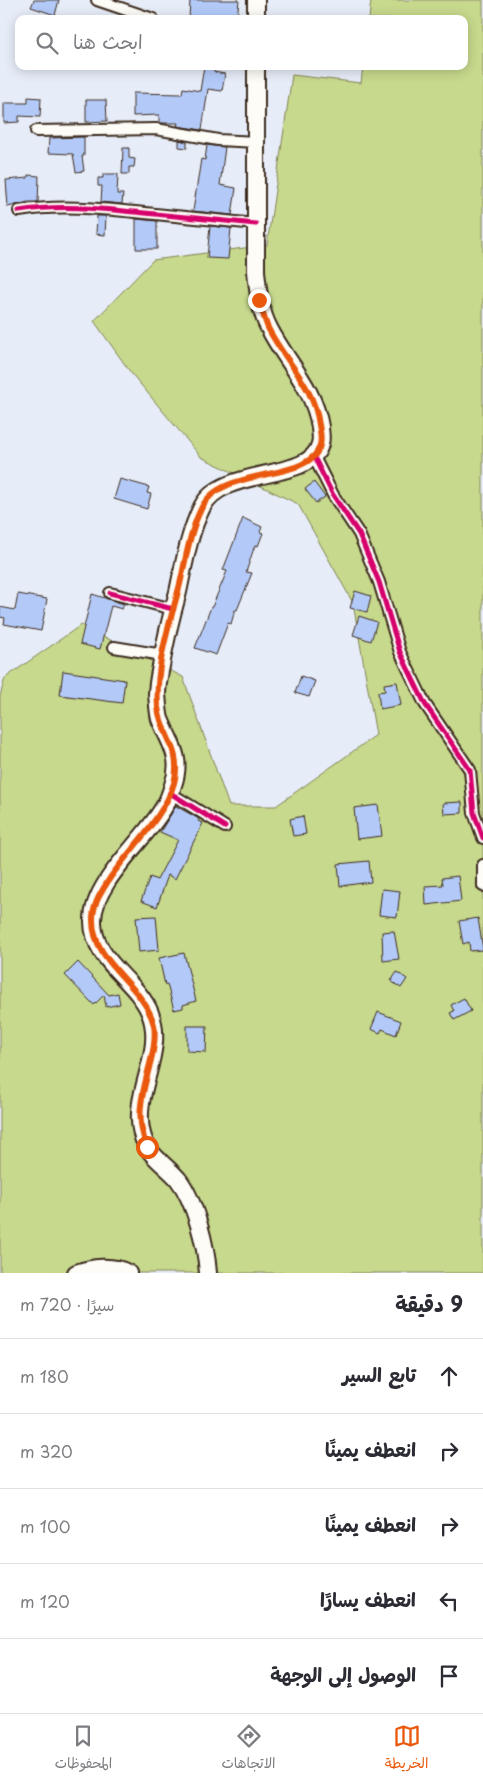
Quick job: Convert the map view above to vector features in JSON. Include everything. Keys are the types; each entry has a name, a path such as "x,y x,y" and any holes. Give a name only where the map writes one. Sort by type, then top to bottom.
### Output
{"main road":[{"path":"256,0 256,15"},
{"path":"208,1273 208,1263 195,1210 187,1192 175,1176 160,1164 147,1147 142,1134 139,1120 140,1106 155,1040 150,1012 143,1000 111,965 97,941 92,917 100,894 121,863 164,808 174,783 177,762 159,715 157,691 173,609 190,540 201,508 208,497 219,488 303,465 314,457 320,444 318,413 306,386 268,328 259,300 256,271 256,70"},
{"path":"76,1273 94,1268 110,1268 128,1273"}],"street":[{"path":"97,0 141,15"},
{"path":"36,131 156,129 218,140 257,142"},
{"path":"19,211 33,208 92,209 256,224"},
{"path":"314,457 333,495 359,534 379,582 400,652 425,704 470,770 474,813 483,838"},
{"path":"110,593 173,609"},
{"path":"114,647 163,655"},
{"path":"170,793 225,827"},
{"path":"483,864 483,886"}],"green space":[{"path":"371,0 483,0 483,1273 0,1273 0,696 5,678 81,625 183,677 229,806 276,806 376,735 353,603 298,504 201,457 131,373 94,321 153,260 267,245 292,75 361,83 363,70 468,70 468,15 369,15"}],"building":[{"path":"34,0 59,0 55,15 31,7"},
{"path":"190,0 239,0 237,15 189,15"},
{"path":"203,70 215,70 214,72 225,74 222,91 208,89 202,130 177,126 178,123 159,123 159,115 133,116 133,93 182,94 183,88 200,91"},
{"path":"28,97 41,98 40,117 19,116 19,122 4,123 4,103 28,103"},
{"path":"86,100 106,100 107,121 86,122"},
{"path":"84,137 84,156 82,156 84,171 76,172 73,154 48,153 49,138"},
{"path":"179,140 187,142 187,148 179,147"},
{"path":"207,145 225,147 220,185 236,188 232,215 193,211 201,159 205,160"},
{"path":"123,148 129,148 129,158 135,159 134,167 129,167 129,174 122,174"},
{"path":"103,174 118,174 117,194 123,194 122,204 101,202 102,186 98,186 98,178 103,178"},
{"path":"28,175 39,176 38,202 28,202 8,207 6,180 28,178"},
{"path":"97,216 106,216 105,235 96,234"},
{"path":"136,219 157,221 157,249 136,249"},
{"path":"210,226 231,228 228,259 207,258"},
{"path":"120,479 149,487 147,493 151,494 147,509 114,499"},
{"path":"314,482 325,497 316,503 305,489"},
{"path":"243,518 262,527 260,532 263,533 258,546 255,545 246,572 252,573 237,610 235,610 231,624 228,623 216,655 195,648 227,571 223,570"},
{"path":"355,591 371,596 367,612 350,608"},
{"path":"18,594 47,599 41,631 4,624 5,618 0,617 0,607 15,610"},
{"path":"92,594 124,604 122,609 111,606 100,649 80,644"},
{"path":"359,616 377,622 371,641 353,635"},
{"path":"63,671 125,680 122,703 60,695"},
{"path":"301,676 315,681 309,697 295,693"},
{"path":"397,682 401,705 380,709 378,692 385,691 384,684"},
{"path":"462,802 462,813 444,814 443,803"},
{"path":"378,805 382,836 357,839 354,808"},
{"path":"176,806 203,823 175,879 168,875 157,907 141,901 150,877 157,880 178,840 160,832"},
{"path":"303,816 306,834 293,836 290,819"},
{"path":"369,861 371,882 340,886 338,864"},
{"path":"458,876 461,901 426,905 425,886 443,885 442,878"},
{"path":"382,889 400,891 397,917 379,915"},
{"path":"156,916 159,950 139,952 136,917"},
{"path":"478,918 483,950 470,951 469,942 463,944 459,921"},
{"path":"394,931 399,959 383,961 382,932"},
{"path":"184,953 196,1001 183,1005 183,1008 174,1010 167,984 165,985 159,958"},
{"path":"78,962 109,995 118,993 120,1004 106,1007 104,995 94,1005 65,975"},
{"path":"397,972 407,979 401,988 391,981"},
{"path":"464,998 471,1011 454,1020 450,1013 454,1011 451,1005"},
{"path":"378,1012 401,1021 396,1035 382,1029 380,1033 371,1029"},
{"path":"187,1026 207,1026 206,1052 187,1051"}],"cycle path":[{"path":"19,211 50,208 82,208 256,224"},
{"path":"314,457 333,495 359,534 379,582 400,652 425,704 470,770 474,813 483,838"},
{"path":"110,593 173,609"},
{"path":"170,793 225,827"}],"route":[{"path":"147,1147 139,1120 140,1106 155,1040 154,1026 150,1012 143,1000 111,965 97,941 92,917 100,894 121,863 164,808 174,783 177,762 159,715 157,691 164,646 190,540 201,508 208,497 219,488 303,465 314,457 320,444 318,413 306,386 268,328 259,300"}]}
